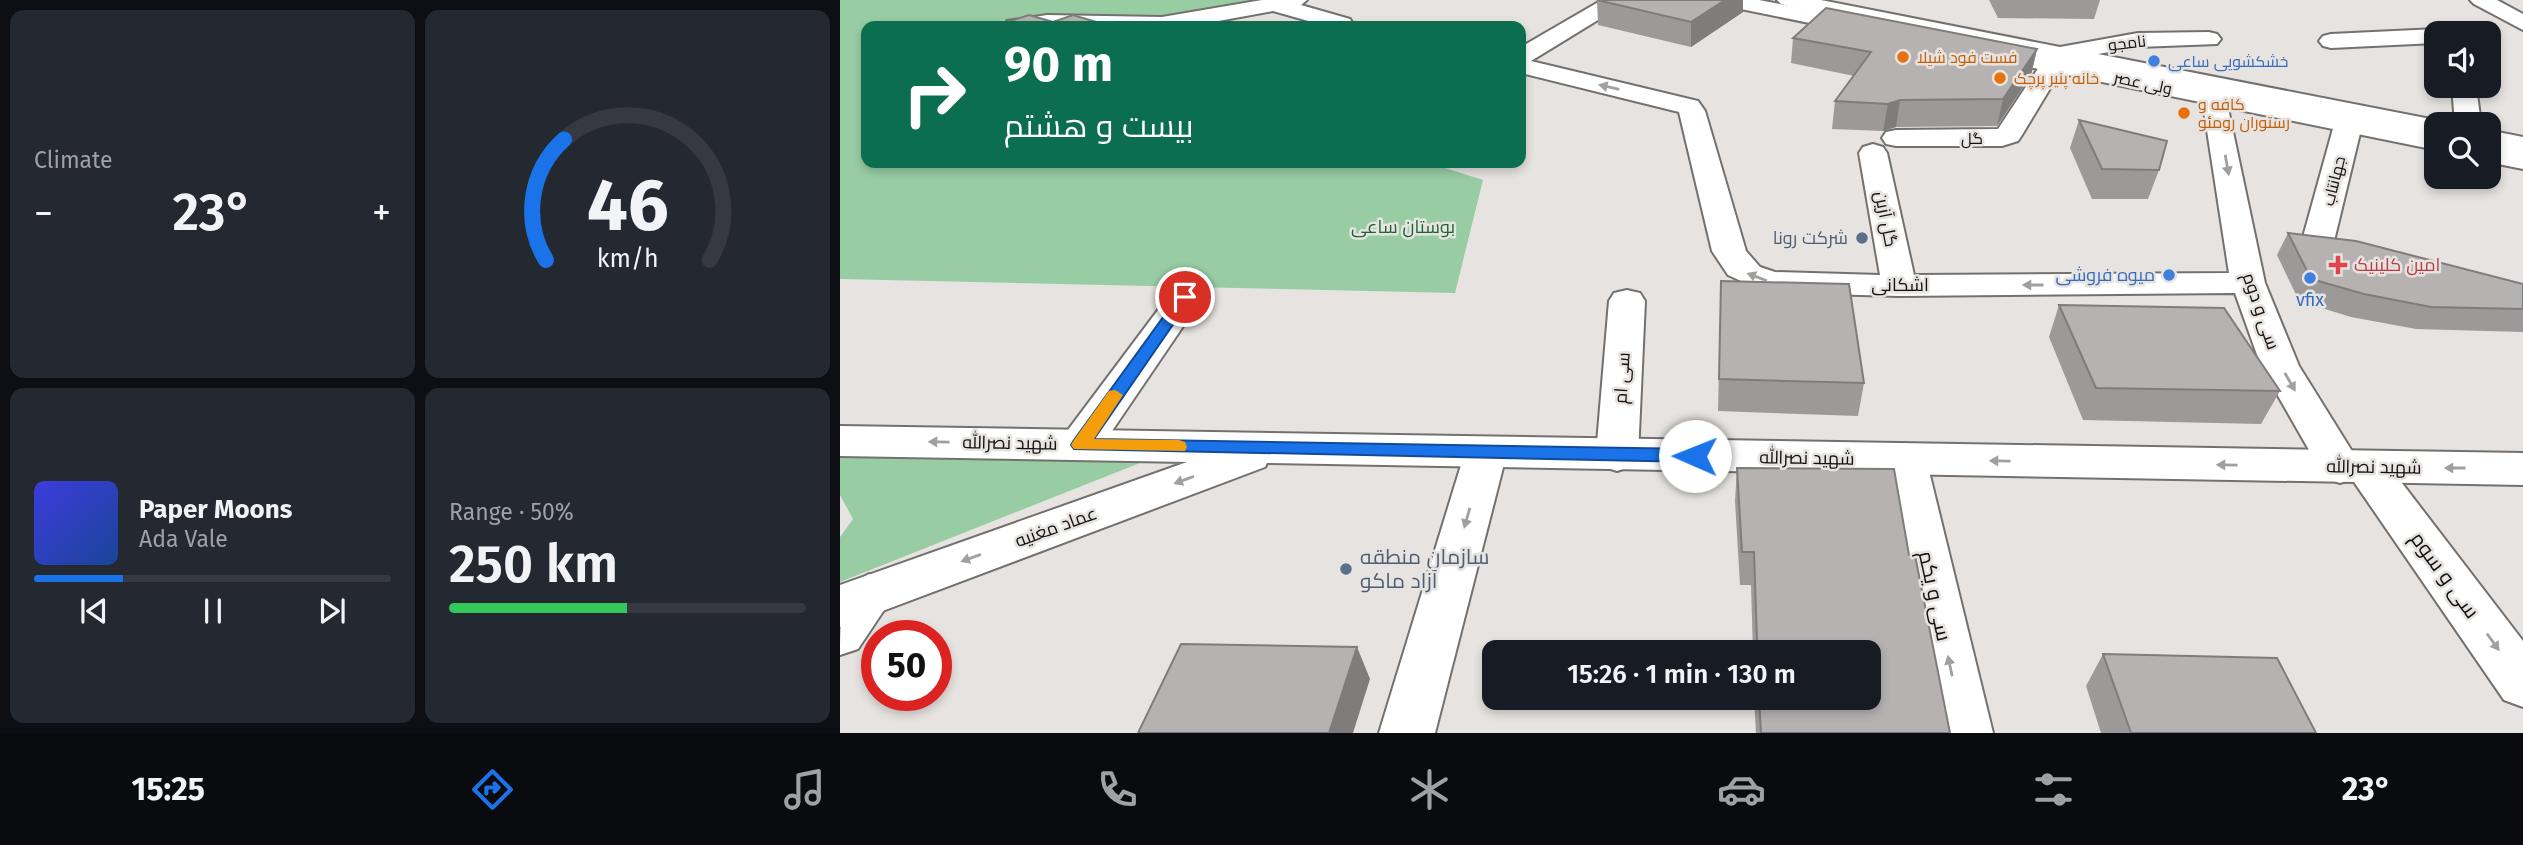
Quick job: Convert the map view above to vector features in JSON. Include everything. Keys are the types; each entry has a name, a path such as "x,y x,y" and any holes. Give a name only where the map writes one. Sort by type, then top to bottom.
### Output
{"street":[{"path":"1174,21 1296,0"},
{"path":"1526,54 1618,0"},
{"path":"1788,0 2054,59 2424,126"},
{"path":"2481,0 2517,31"},
{"name":"ولی عصر","path":"1739,1 2054,59 2215,98 2424,140"},
{"path":"1273,4 1332,21"},
{"path":"2331,41 2424,37"},
{"name":"نامجو","path":"2054,59 2138,40 2209,39"},
{"name":"گل","path":"1885,146 2002,138 2008,135 2054,59"},
{"name":"اشکانی","path":"1526,67 1689,107 1729,251 1740,268 1756,278 1770,282 1899,286 2248,284"},
{"name":"سی و دوم","path":"2215,98 2248,284 2280,366 2354,467"},
{"name":"جهانتاب","path":"2319,237 2348,125"},
{"path":"2501,141 2523,145"},
{"name":"گل آزین","path":"1885,146 1899,286"},
{"path":"2501,156 2523,160"},
{"path":"1080,445 1185,297"},
{"name":"سی ام","path":"1617,455 1627,301"},
{"name":"شهید نصرالله","path":"840,440 2523,469"},
{"name":"عماد مغنیه","path":"850,611 1272,448"},
{"path":"1407,733 1486,452"},
{"name":"سی و یکم","path":"1905,459 1965,733"},
{"name":"سی و سوم","path":"2354,467 2523,683"}],"green space":[{"name":"بوستان ساعی","path":"840,0 1285,0 1155,21 1051,15 1002,21 861,21 861,168 1445,168 1483,180 1455,293 840,279"},
{"path":"840,454 1150,459 840,582 840,537 853,519 840,495"}],"building":[{"path":"1597,0 1725,0 1691,22"},
{"path":"1826,8 2037,49 2003,99 1900,100 1888,104 1835,101 1871,52 1793,38"},
{"path":"1029,15 1050,21 1010,21"},
{"path":"1073,15 1093,21 1056,21"},
{"path":"2079,120 2167,141 2159,170 2102,169"},
{"path":"2288,233 2356,241 2523,284 2523,309 2431,307 2364,294 2311,279"},
{"path":"1721,281 1849,284 1864,383 1719,379"},
{"path":"2059,305 2224,308 2280,391 2096,388"},
{"path":"1737,468 1894,469 1909,555 1915,555 1950,733 1761,733 1760,710 1881,710 1881,640 1757,640 1754,552 1742,552"},
{"path":"1181,644 1357,647 1329,733 1138,733"},
{"path":"2103,654 2277,658 2316,733 2131,733"}],"slow traffic":[{"path":"1115,395 1080,445 1179,447"}],"place":[{"name":"فست فود شیلا","path":"1903,57"},
{"name":"خشکشویی ساعی","path":"2154,61"},
{"name":"خانه پنیر پرچک","path":"2000,78"},
{"name":"کافه و رستوران رومئو","path":"2184,113"},
{"name":"شرکت رونا","path":"1862,238"},
{"name":"امین کلینیک","path":"2338,265"},
{"name":"میوه فروشی","path":"2169,275"},
{"name":"vfix","path":"2310,278"},
{"name":"سازمان منطقه آزاد ماکو","path":"1346,569"}],"route":[{"path":"1185,297 1080,445 1695,456"}]}
